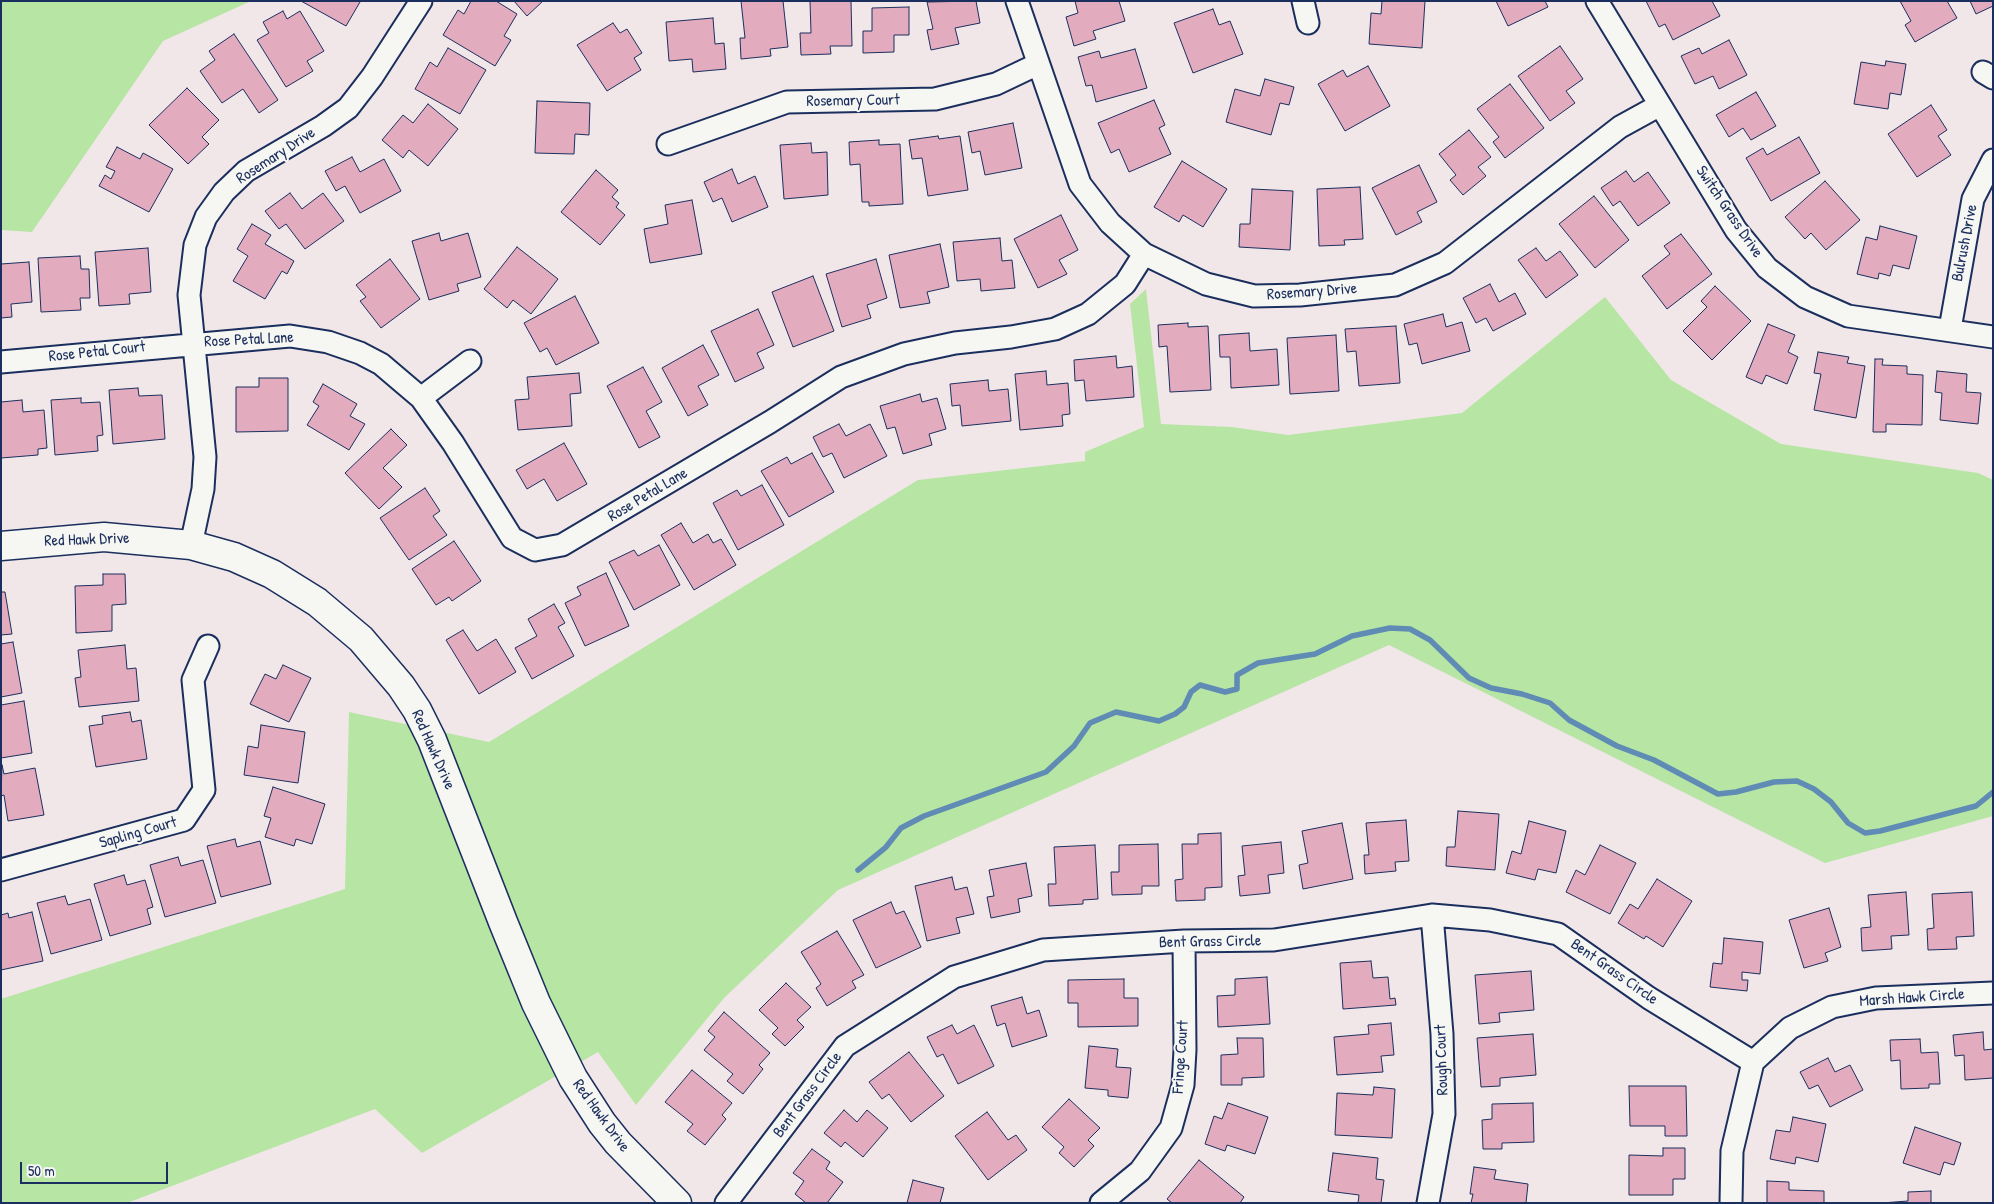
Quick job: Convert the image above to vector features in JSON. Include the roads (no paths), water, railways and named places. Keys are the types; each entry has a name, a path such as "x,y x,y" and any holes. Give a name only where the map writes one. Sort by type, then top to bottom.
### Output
{"street":[{"name":"Rosemary Drive","path":"192,545 203,488 205,457 189,295 190,268 195,245 206,217 224,192 246,171 323,126 348,108 372,77 421,1"},
{"name":"Rosemary Drive","path":"1017,1 1080,184 1110,223 1144,254 1206,284 1254,296 1300,295 1395,285 1446,263 1620,127 1660,105"},
{"path":"1303,1 1308,23"},
{"name":"Switch Grass Drive","path":"1597,1 1736,230 1767,268 1805,297 1848,316 1993,337"},
{"name":"Rosemary Court","path":"668,144 787,102 936,99 996,84 1038,64"},
{"name":"Bulrush Drive","path":"1950,330 1973,198 1993,160"},
{"name":"Rose Petal Lane","path":"193,343 290,336 328,342 360,353 381,364 421,398 453,443 512,538 535,550 562,546 770,422 841,377 904,354 955,343 1011,337 1055,329 1088,314 1125,284 1144,254"},
{"name":"Rose Petal Court","path":"1,362 193,343"},
{"path":"421,398 470,361"},
{"name":"Red Hawk Drive","path":"1,546 104,536 192,545 234,557 272,574 317,602 362,639 384,664 416,710 432,740 502,922 536,1003 573,1078 602,1123 677,1203"},
{"name":"Sapling Court","path":"1,870 184,820 204,790 193,680 208,646"},
{"name":"Bent Grass Circle","path":"726,1203 845,1046 954,977 1044,950 1184,941 1274,940 1432,916 1490,920 1558,934 1649,998 1753,1062"},
{"name":"Rough Court","path":"1428,1203 1444,1114 1442,1034 1432,916"},
{"name":"Fringe Court","path":"1101,1203 1140,1171 1171,1128 1183,1076 1184,941"},
{"name":"Marsh Hawk Circle","path":"1753,1062 1790,1028 1832,1007 1876,998 1993,993"},
{"path":"1731,1203 1732,1151 1753,1062"}],"waterway":[{"path":"858,870 886,847 901,828 924,816 1046,772 1074,746 1090,723 1116,712 1159,721 1175,714 1184,707 1191,692 1200,685 1225,692 1237,689 1237,675 1258,663 1315,654 1352,636 1390,628 1410,629 1430,640 1469,678 1491,688 1522,694 1550,703 1569,720 1617,746 1654,760 1718,794 1736,792 1774,782 1797,781 1814,789 1831,802 1848,823 1865,833 1880,831 1976,806 1993,792"}]}
